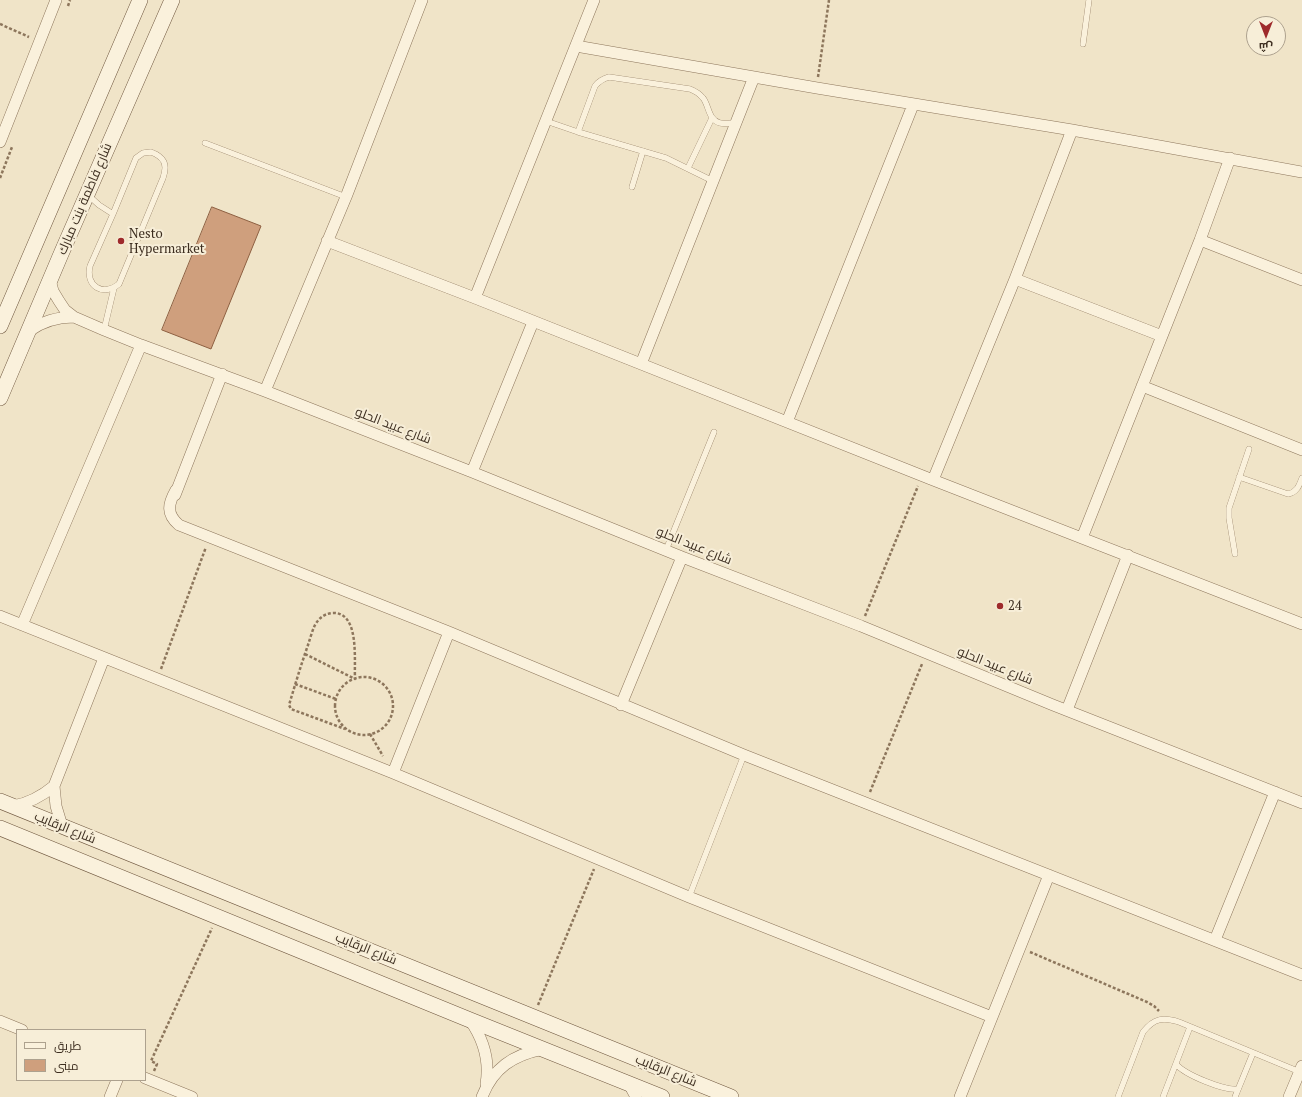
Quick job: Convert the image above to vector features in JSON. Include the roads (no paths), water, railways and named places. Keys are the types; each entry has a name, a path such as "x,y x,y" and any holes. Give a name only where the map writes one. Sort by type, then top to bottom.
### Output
{"street":[{"path":"0,142 56,0"},
{"path":"0,326 140,0"},
{"name":"شارع فاطمة بنت مبارك","path":"0,398 172,0"},
{"path":"265,391 346,197 422,0"},
{"path":"475,298 594,0"},
{"path":"576,46 1072,130 1302,172"},
{"path":"641,364 754,77"},
{"path":"788,422 913,104"},
{"path":"933,480 1015,279 1072,130"},
{"path":"1082,538 1200,240 1230,158"},
{"path":"1200,240 1302,280"},
{"path":"327,241 1302,624"},
{"path":"1015,279 1162,336"},
{"name":"شارع عبيد الحلو","path":"50,280 53,291 65,310 74,317 104,330 222,374 472,472 1302,803"},
{"name":"شارع عبيد الحلو","path":"29,330 50,320 64,317 74,317"},
{"path":"472,472 533,322"},
{"path":"22,625 141,345"},
{"path":"222,374 176,490 174,499 174,507 181,520 199,532 449,632 744,755 1302,975"},
{"path":"1142,386 1302,450"},
{"path":"1067,710 1128,556"},
{"path":"622,705 682,557"},
{"path":"0,616 393,773 689,897 992,1017"},
{"path":"393,773 449,632"},
{"path":"62,826 56,806 54,786 104,658"},
{"path":"7,804 25,804 54,786"},
{"path":"1215,940 1275,792"},
{"name":"شارع الرقايب","path":"7,804 731,1097"},
{"name":"شارع الرقايب","path":"0,828 543,1049 632,1091 662,1097"},
{"path":"960,1097 1049,875"},
{"path":"470,1020 478,1032 486,1053 488,1075 484,1093"},
{"path":"0,1021 20,1029"},
{"path":"484,1093 493,1076 503,1066 515,1058 529,1052 543,1049"},
{"path":"1290,1097 1301,1069"},
{"path":"148,1079 192,1097"},
{"path":"110,1097 117,1081"}],"lane":[{"path":"1083,44 1090,0"},
{"path":"578,132 596,86 603,78 609,77 690,89 702,97 712,118 719,123 735,123"},
{"path":"688,168 712,118"},
{"path":"546,121 666,158 713,181"},
{"path":"205,142 346,197"},
{"path":"632,187 643,151"},
{"path":"151,152 159,155 164,162 166,170 163,178 119,284 114,288 107,290 94,286 88,273 113,214 136,158 142,153 151,152"},
{"path":"87,194 99,206 113,214"},
{"path":"104,330 114,288"},
{"path":"666,550 714,432"},
{"path":"1235,554 1229,508 1249,449"},
{"path":"1239,477 1288,494 1297,490 1302,478"},
{"path":"689,897 744,755"},
{"path":"1118,1097 1143,1032 1155,1021 1163,1019 1171,1020 1253,1053 1301,1069"},
{"path":"1163,1097 1190,1027"},
{"path":"1235,1097 1253,1053"},
{"path":"1176,1064 1184,1072 1225,1088 1238,1089"}],"place":[{"name":"Nesto Hypermarket","path":"121,241"},
{"name":"24","path":"1000,606"}]}
